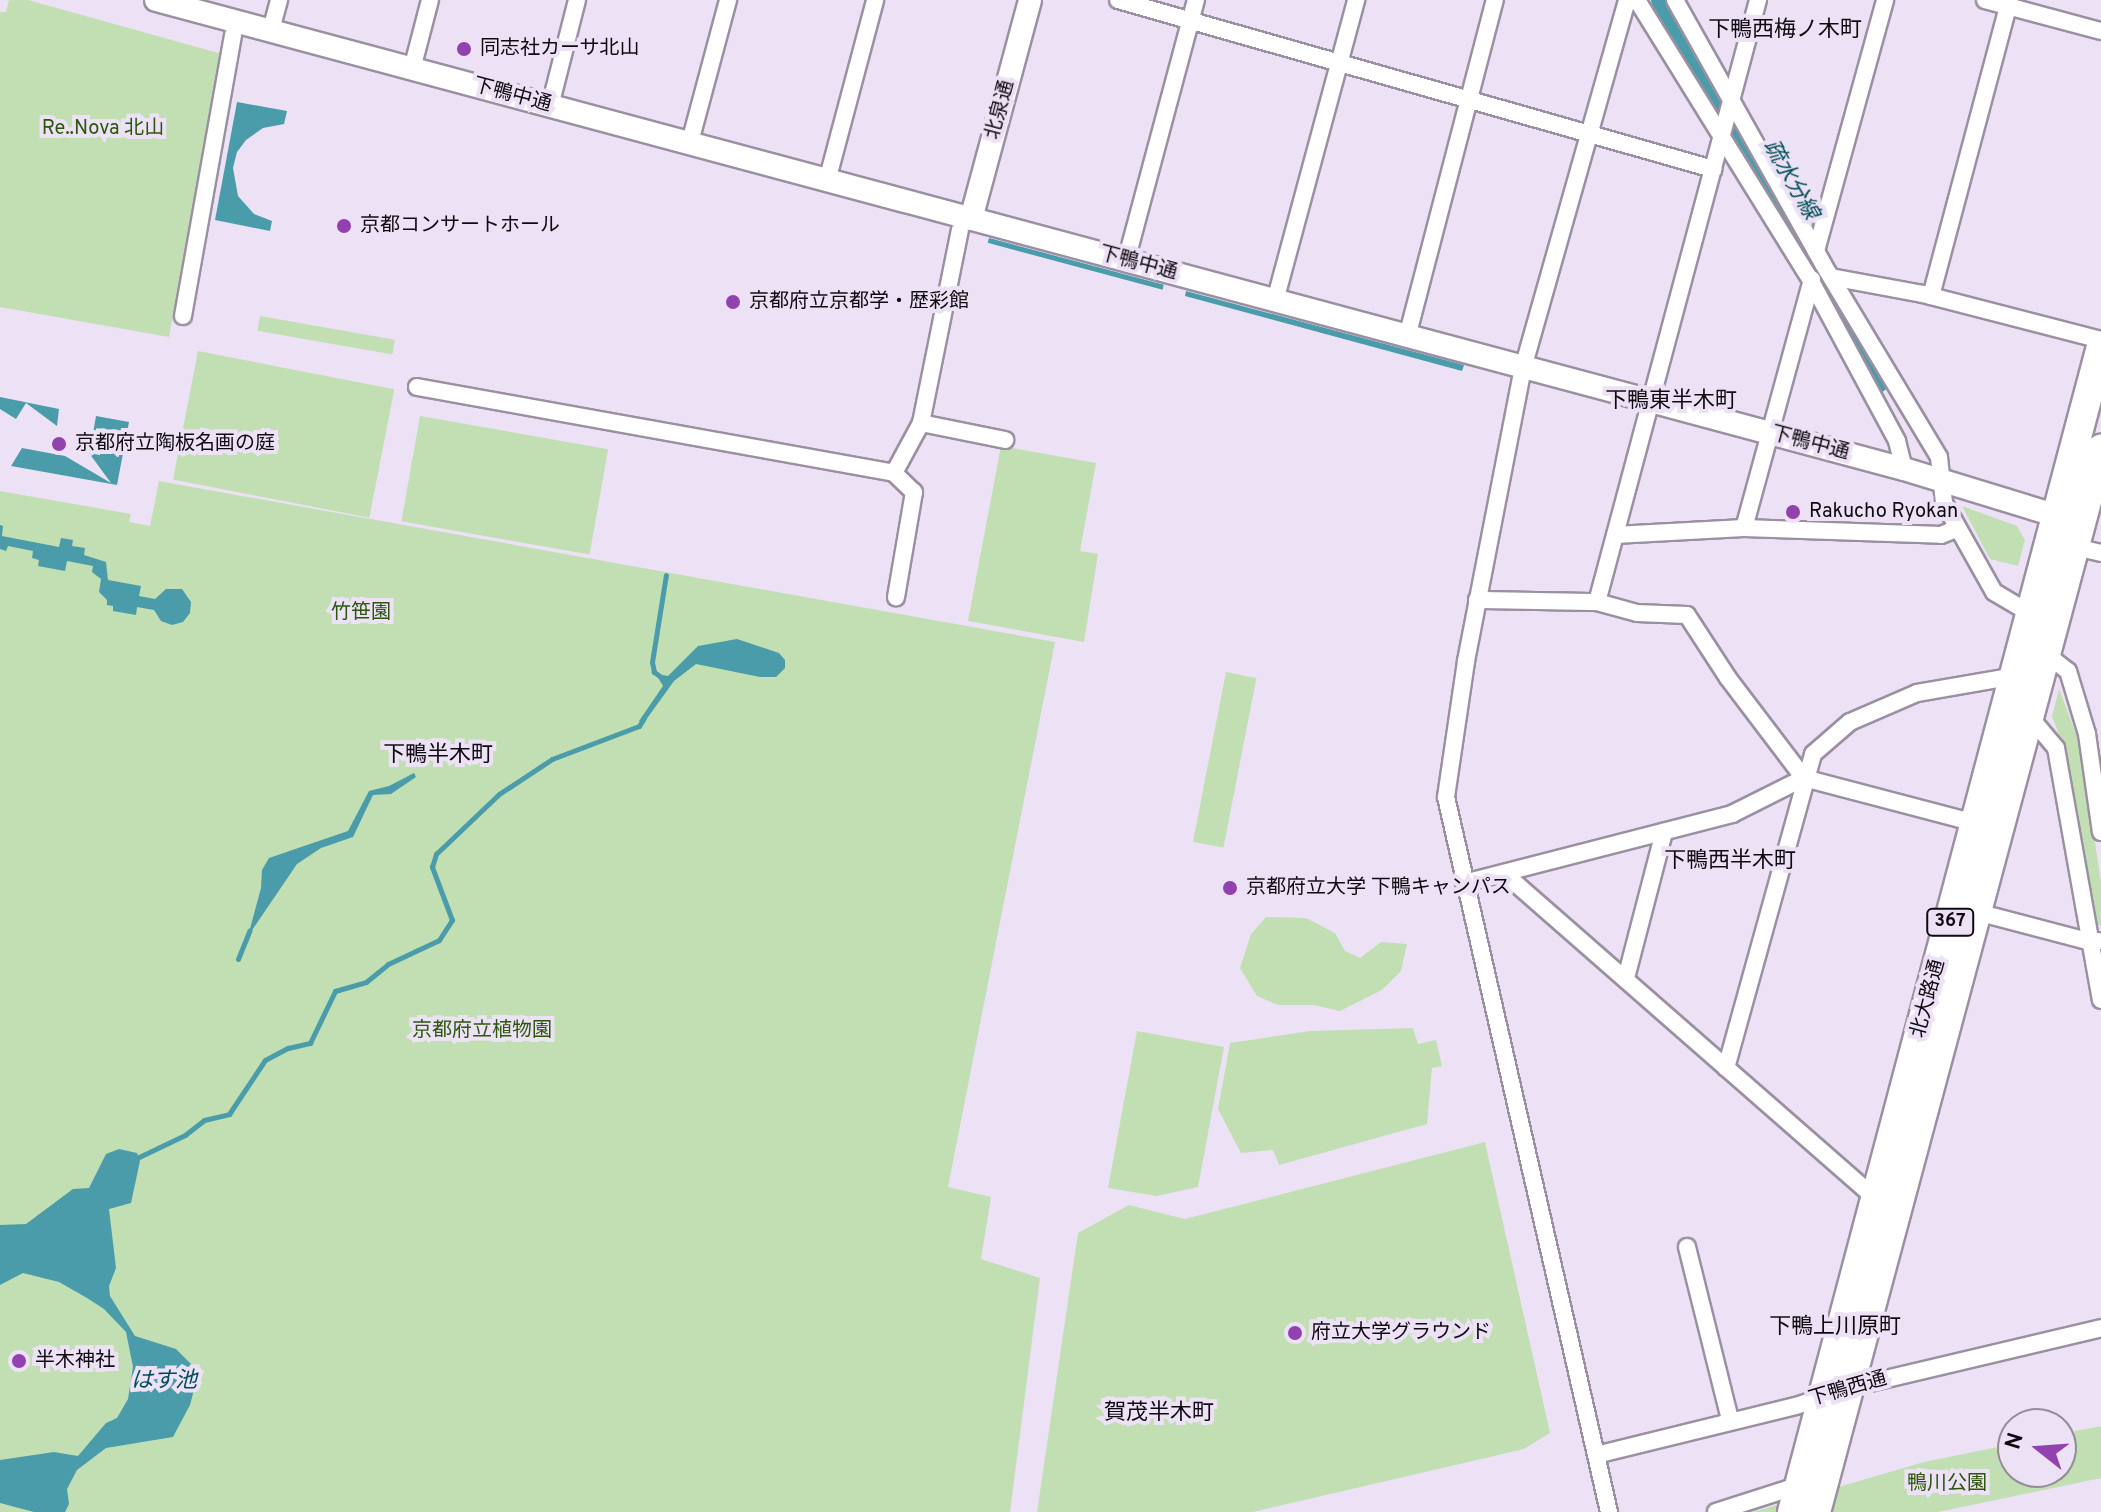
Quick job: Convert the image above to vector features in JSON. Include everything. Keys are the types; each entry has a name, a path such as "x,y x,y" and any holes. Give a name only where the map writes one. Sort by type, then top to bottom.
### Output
{"highway":[{"name":"北大路通","path":"1836,1392 1876,1199 2101,347"},
{"name":"北大路通","path":"1805,1499 1977,912 2046,654 2088,550 2101,449"}],"street":[{"name":"下鴨中通","path":"156,0 690,142 966,225 1126,261 1904,469 2058,516"},
{"path":"271,30 279,0"},
{"path":"412,69 430,0"},
{"path":"550,106 577,0"},
{"path":"690,142 728,0"},
{"path":"827,181 875,0"},
{"name":"北泉通","path":"966,225 1030,0"},
{"path":"1118,0 1713,169"},
{"path":"1126,261 1196,0"},
{"path":"1275,301 1356,0"},
{"path":"1407,337 1495,0"},
{"path":"1609,1512 1464,883 1446,797 1446,778 1523,368 1627,0"},
{"path":"1637,0 1811,281 1897,441 1904,469"},
{"path":"1675,0 1823,264 1939,457 1944,503 1994,592 2031,614"},
{"path":"1597,602 1758,0"},
{"path":"1744,528 1811,281 1823,264 1885,0"},
{"path":"1985,0 2009,3 2101,31"},
{"path":"1931,296 2009,3"},
{"path":"183,316 233,34"},
{"path":"894,473 921,423 966,225"},
{"path":"1823,264 2101,340"},
{"path":"417,387 894,473 914,492 896,597"},
{"path":"921,423 1005,440"},
{"path":"2058,516 2088,550"},
{"path":"1615,535 1744,528 1941,535 1958,528"},
{"path":"1477,600 1597,602 1637,613 1687,615 1728,678 1804,778 1976,823"},
{"path":"2046,654 2068,671 2094,730 2101,832"},
{"path":"1726,1068 1813,754 1850,722 1917,693 2015,676"},
{"path":"2029,716 2056,748 2096,941 2101,1000"},
{"path":"1464,883 1506,875 1732,814 1804,778"},
{"path":"1626,978 1664,832"},
{"path":"1506,875 1876,1199"},
{"path":"1977,912 2096,941"},
{"path":"1687,1247 1730,1420"},
{"name":"下鴨西通","path":"1596,1455 1836,1392 2101,1328"},
{"path":"1716,1512 1805,1499"}],"green space":[{"name":"Re..Nova 北山","path":"9,0 28,0 222,54 169,337 0,307 0,12 6,12"},
{"path":"260,316 395,340 392,355 257,331"},
{"path":"198,351 394,389 369,518 173,480"},
{"path":"420,416 608,449 590,555 401,521"},
{"path":"1001,446 1096,463 1080,551 1098,554 1084,642 968,621"},
{"name":"京都府立植物園","path":"159,481 1055,642 948,1187 991,1197 981,1259 1040,1278 1010,1512 0,1512 0,491 131,514 129,522 150,526"},
{"path":"1962,506 2017,526 2025,540 2018,566 1990,559"},
{"path":"1226,672 1256,678 1223,848 1193,842"},
{"path":"2059,689 2081,747 2101,883 2101,926 2091,922 2066,753 2052,716"},
{"path":"1266,917 1306,918 1335,933 1345,951 1360,958 1381,942 1407,944 1401,971 1382,990 1340,1011 1313,1005 1278,1005 1257,996 1240,968 1251,934"},
{"path":"1413,1028 1418,1044 1436,1040 1442,1066 1432,1068 1427,1124 1279,1165 1273,1150 1241,1153 1218,1109 1230,1043 1310,1031"},
{"path":"1137,1031 1224,1047 1198,1187 1157,1196 1108,1188"},
{"name":"府立大学グラウンド","path":"1485,1142 1550,1433 1524,1449 1253,1512 1037,1512 1078,1233 1129,1205 1185,1219"},
{"name":"鴨川公園","path":"2101,1426 2101,1478 2077,1483 2077,1431"},
{"name":"鴨川公園","path":"1997,1447 1997,1488 2053,1488 1938,1512 1753,1512 1924,1462"}],"water":[{"path":"237,102 287,111 284,124 263,128 246,140 237,152 233,168 238,196 254,214 272,221 270,231 215,220"},
{"path":"989,238 1164,285 1163,290 988,243"},
{"path":"1186,291 1464,365 1462,371 1185,296"},
{"path":"0,397 59,409 57,426 26,403 16,419 0,409"},
{"path":"96,416 129,422 117,485 11,466 22,448 65,456 111,483 89,453 100,455 102,441 92,439"},
{"path":"0,525 3,526 2,536 59,547 61,538 73,540 72,546 85,548 84,555 106,562 108,580 141,586 139,596 155,599 166,589 182,589 191,602 190,613 183,622 172,625 161,621 154,610 137,607 136,615 113,611 113,606 107,605 107,600 99,592 101,579 92,572 93,566 67,561 65,571 38,566 39,560 32,558 33,551 8,546 6,551 0,549"},
{"path":"737,639 779,653 785,660 785,668 776,677 760,677 696,664 674,681 643,724 639,721 663,686 656,674 668,676 698,646"},
{"path":"414,773 416,777 391,794 373,795 353,837 321,848 297,864 248,936 261,888 262,870 269,858 348,831 369,791 389,786"},
{"name":"はす池","path":"119,1149 137,1153 140,1161 131,1203 109,1209 116,1268 109,1286 110,1296 135,1336 176,1349 192,1365 196,1382 190,1405 173,1437 106,1448 77,1470 67,1489 69,1504 65,1512 34,1512 0,1503 0,1460 54,1452 78,1456 106,1423 117,1418 128,1399 133,1367 126,1332 104,1309 87,1298 59,1282 23,1273 0,1285 0,1225 26,1224 73,1189 89,1188 106,1154"}],"waterway":[{"name":"疏水分線","path":"1660,0 1802,252"},
{"name":"疏水分線","path":"1834,309 1879,384"},
{"path":"661,677 654,672 652,662 666,575"},
{"path":"139,1157 185,1135 204,1120 229,1114 265,1060 288,1048 310,1043 335,991 366,982 388,964 439,940 452,920 432,867 436,854 499,794 552,759 639,726 644,718"},
{"path":"238,959 250,930"}],"place":[{"name":"同志社カーサ北山","path":"464,49"},
{"name":"京都コンサートホール","path":"344,226"},
{"name":"京都府立京都学・歴彩館","path":"733,302"},
{"name":"京都府立陶板名画の庭","path":"59,444"},
{"name":"Rakucho Ryokan","path":"1793,512"},
{"name":"京都府立大学 下鴨キャンパス","path":"1230,888"},
{"name":"府立大学グラウンド","path":"1295,1333"},
{"name":"半木神社","path":"19,1361"}],"district":[{"name":"下鴨西梅ノ木町","path":"1785,31"},
{"name":"下鴨東半木町","path":"1671,402"},
{"name":"下鴨半木町","path":"438,756"},
{"name":"下鴨西半木町","path":"1730,862"},
{"name":"下鴨上川原町","path":"1835,1328"},
{"name":"賀茂半木町","path":"1159,1414"}],"park label":[{"name":"竹笹園","path":"361,613"}]}
